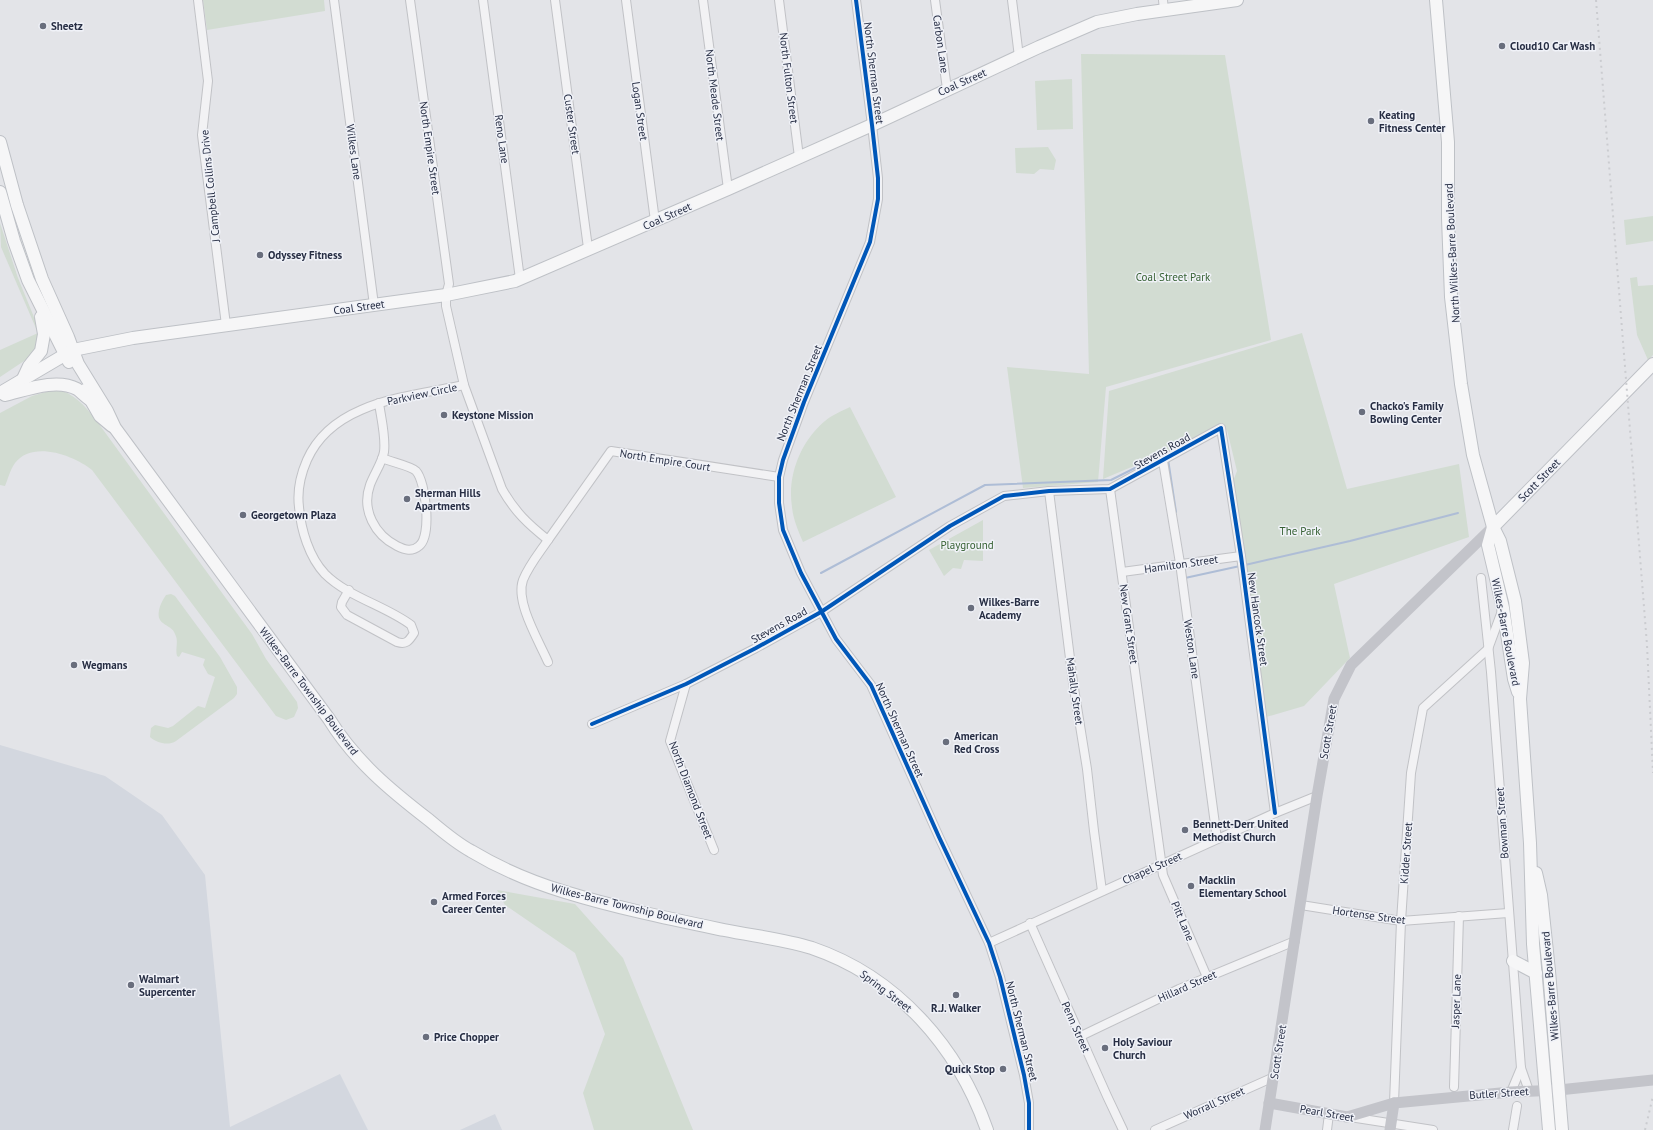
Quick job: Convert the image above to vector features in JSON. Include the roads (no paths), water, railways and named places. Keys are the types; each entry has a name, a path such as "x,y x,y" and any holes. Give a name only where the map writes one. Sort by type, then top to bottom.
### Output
{"main road":[{"name":"Coal Street","path":"0,393 69,353 133,338 446,295 520,279 872,125 947,89 1097,22 1137,14 1164,5 1237,0"},
{"name":"North Wilkes-Barre Boulevard","path":"1436,0 1448,142 1448,218 1451,297 1461,384 1468,428 1473,455 1493,527"},
{"name":"Wilkes-Barre Township Boulevard","path":"0,142 28,242 69,353 90,400 100,416 115,428"},
{"name":"Wilkes-Barre Township Boulevard","path":"0,192 14,241 39,304 107,411 115,428 324,712 342,739 369,770 408,803 471,851 517,875 573,894 640,912 724,930"},
{"path":"22,380 29,366 41,351 44,334 39,304"},
{"name":"Scott Street","path":"1493,527 1653,364"},
{"path":"0,396 60,384 77,389 90,400"},
{"name":"Wilkes-Barre Boulevard","path":"1493,527 1488,545 1503,608 1514,679 1520,699"},
{"name":"Wilkes-Barre Boulevard","path":"1493,527 1500,541 1515,601 1523,663 1520,699 1530,843 1533,944 1549,1130"},
{"name":"Wilkes-Barre Boulevard","path":"1530,843 1541,895 1549,971 1562,1130"},
{"name":"Spring Street","path":"724,930 785,941 811,948 858,970 894,994 921,1018 950,1056 971,1092 987,1130"},
{"path":"1513,961 1536,973"}],"street":[{"name":"J Campbell Collins Drive","path":"198,0 208,81 202,135 226,325"},
{"name":"Wilkes Lane","path":"334,0 374,305"},
{"name":"North Empire Street","path":"410,0 449,284 446,295"},
{"name":"Reno Lane","path":"483,0 520,279"},
{"name":"Custer Street","path":"555,0 588,248"},
{"name":"Logan Street","path":"626,0 655,221"},
{"name":"North Meade Street","path":"703,0 728,189"},
{"name":"North Fulton Street","path":"779,0 799,156"},
{"name":"North Sherman Street","path":"856,0 878,178 878,198 870,242 782,460 779,477 779,503 783,530 801,574 836,639 871,685 939,837 989,943 1000,978 1024,1075 1029,1103 1029,1130"},
{"name":"Carbon Lane","path":"935,0 947,89"},
{"path":"1012,0 1019,57"},
{"path":"446,295 446,306 464,385 505,495 511,505 528,524 548,540"},
{"name":"Parkview Circle","path":"349,590 342,602 341,608 347,615 397,642 406,643 410,641 414,633 412,625 349,590 325,574 313,557 307,543 299,513 297,496 300,480 310,452 320,438 333,425 344,417 379,403 464,385"},
{"name":"Parkview Circle","path":"379,403 384,447 382,458 370,486 368,495 371,520 375,528 386,540 409,550 415,549 421,546 425,539 426,532 423,491 420,476 415,470 382,458"},
{"name":"Stevens Road","path":"1110,488 1163,461 1222,428"},
{"name":"New Hancock Street","path":"1222,428 1241,556 1275,813"},
{"name":"North Empire Court","path":"548,662 526,614 522,597 523,581 548,540 611,451 779,477"},
{"name":"Weston Lane","path":"1163,461 1180,563 1217,839"},
{"path":"1050,491 1110,488"},
{"name":"New Grant Street","path":"1110,488 1162,864"},
{"name":"Stevens Road","path":"592,724 686,684 756,648 821,612 950,526 1004,496 1050,491"},
{"name":"Mahally Street","path":"1050,491 1073,682 1087,769 1102,890"},
{"name":"Scott Street","path":"1265,1130 1317,796 1334,699 1351,665 1493,527"},
{"name":"Hamilton Street","path":"1122,572 1241,556"},
{"name":"Bowman Street","path":"1481,578 1488,649 1521,1068 1529,1091"},
{"name":"Kidder Street","path":"1390,1127 1394,1103 1401,921 1410,773 1423,708 1488,649 1503,608"},
{"name":"North Diamond Street","path":"686,684 670,741 714,850"},
{"name":"Chapel Street","path":"989,943 1102,890 1275,813 1317,796"},
{"name":"Pitt Lane","path":"1162,864 1163,875 1207,977"},
{"name":"Hortense Street","path":"1301,905 1401,921 1508,913"},
{"name":"Jasper Lane","path":"1454,1087 1459,916"},
{"name":"Penn Street","path":"1030,923 1107,1096 1124,1130"},
{"name":"Hillard Street","path":"1081,1036 1207,977 1295,941"},
{"name":"Bowman Street","path":"1511,1092 1521,1068"},
{"name":"Worrall Street","path":"1155,1130 1274,1077"},
{"name":"Butler Street","path":"1347,1116 1394,1103 1511,1092 1559,1090 1653,1080"},
{"name":"Pearl Street","path":"1269,1103 1347,1116 1390,1127 1433,1130"},
{"path":"1513,1130 1517,1106"},
{"path":"1327,1130 1329,1114"}],"waterway":[{"path":"821,573 985,485 1111,480 1167,452 1167,455"},
{"path":"1168,459 1176,512"},
{"path":"1245,565 1350,541 1458,513"},
{"path":"1185,578 1240,566"}],"railway":[{"path":"1596,0 1647,645 1653,773"},
{"path":"1645,1130 1653,1096"}],"place":[{"name":"Sheetz","path":"43,26"},
{"name":"Cloud10 Car Wash","path":"1502,46"},
{"name":"Keating Fitness Center","path":"1371,121"},
{"name":"Odyssey Fitness","path":"260,255"},
{"name":"Chacko's Family Bowling Center","path":"1362,412"},
{"name":"Keystone Mission","path":"444,415"},
{"name":"Sherman Hills Apartments","path":"407,499"},
{"name":"Georgetown Plaza","path":"243,515"},
{"name":"Wilkes-Barre Academy","path":"971,608"},
{"name":"Wegmans","path":"74,665"},
{"name":"American Red Cross","path":"946,742"},
{"name":"Bennett-Derr United Methodist Church","path":"1185,830"},
{"name":"Macklin Elementary School","path":"1191,886"},
{"name":"Armed Forces Career Center","path":"434,902"},
{"name":"Walmart Supercenter","path":"131,985"},
{"name":"R.J. Walker","path":"956,995"},
{"name":"Price Chopper","path":"426,1037"},
{"name":"Holy Saviour Church","path":"1105,1048"},
{"name":"Quick Stop","path":"1003,1069"}],"park label":[{"name":"Coal Street Park","path":"1173,277"},
{"name":"The Park","path":"1300,531"},
{"name":"Playground","path":"967,545"}]}
